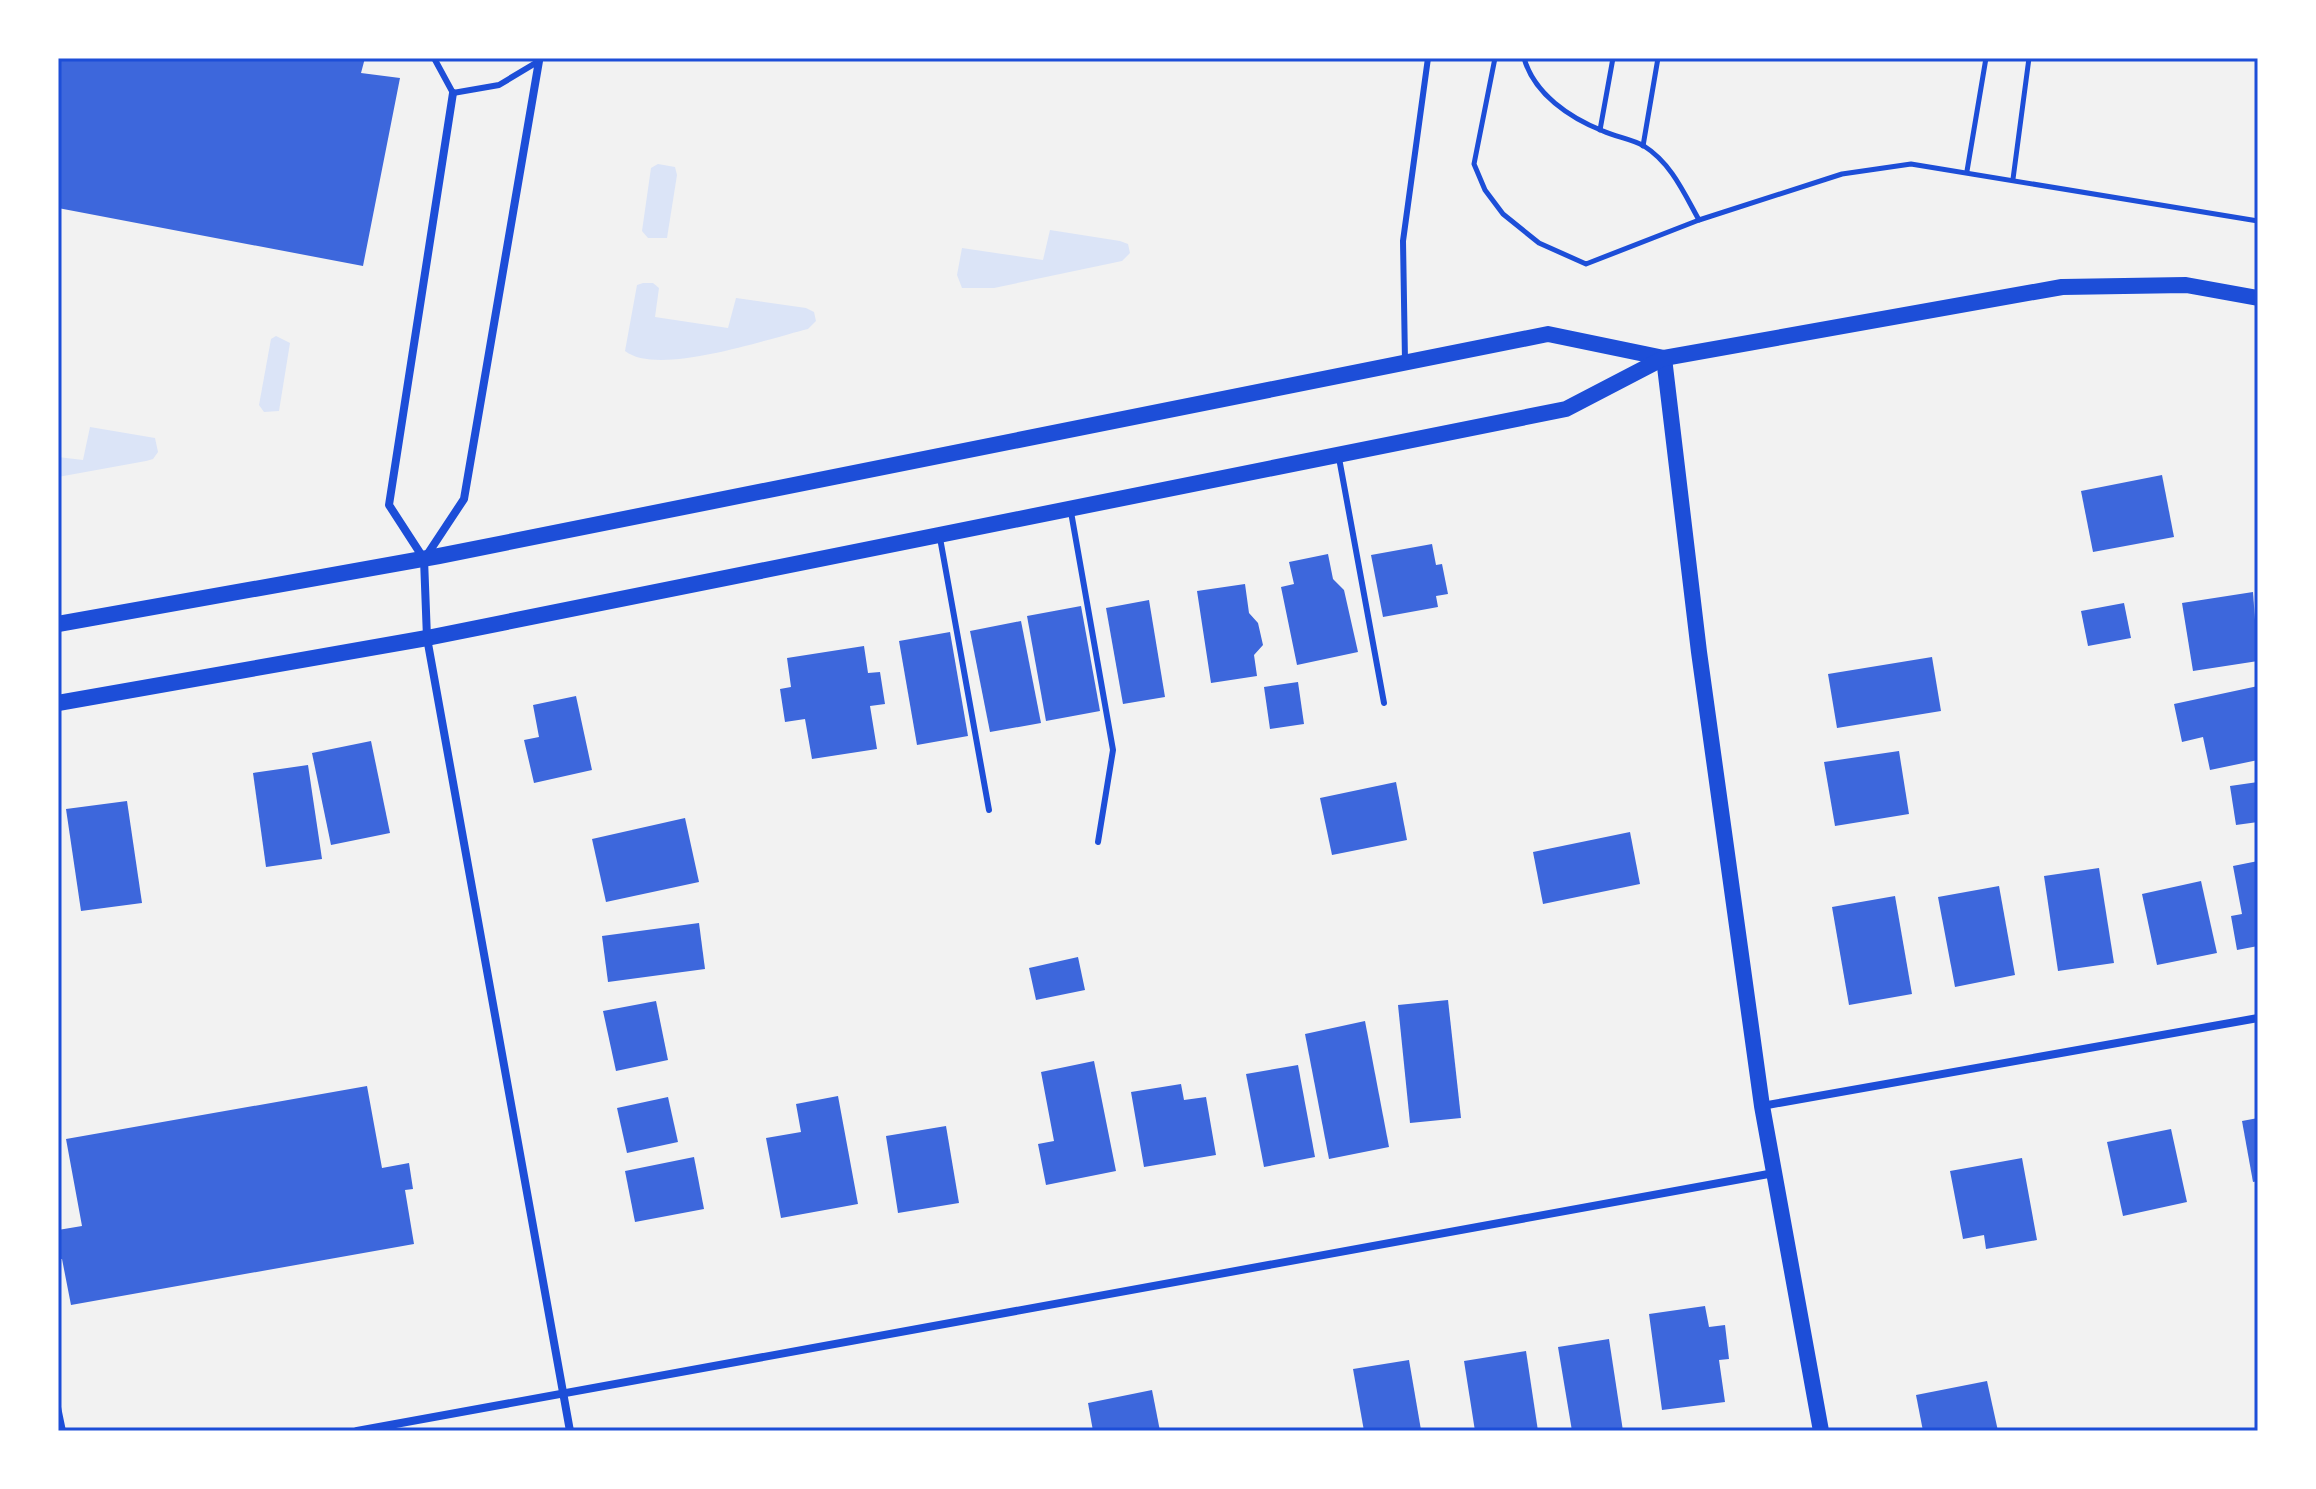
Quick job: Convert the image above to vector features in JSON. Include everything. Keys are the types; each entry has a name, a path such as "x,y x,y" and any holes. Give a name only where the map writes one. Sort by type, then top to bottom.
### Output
{"main road":[{"path":"58,703 427,638 1566,409 1664,358 2062,287 2186,285 2258,298"},
{"path":"58,624 424,559 1548,334 1664,358"},
{"path":"1664,358 1699,652 1762,1106 1821,1431"}],"street":[{"path":"424,559 464,499 540,60"},
{"path":"453,93 389,505 424,559 427,638 570,1431"},
{"path":"1762,1106 2258,1018"},
{"path":"357,1431 1774,1173"}],"lane":[{"path":"434,58 453,93 499,85 540,60"},
{"path":"1405,363 1403,241 1428,58"},
{"path":"1338,454 1384,703"},
{"path":"1071,508 1113,750 1098,842"},
{"path":"939,535 989,810"},
{"path":"58,1407 63,1431"}],"path":[{"path":"1495,58 1474,164 1485,190 1503,214 1539,243 1586,264 1699,220 1865,169 1911,164 2258,221"},
{"path":"1524,58 1528,73 1557,106 1600,130 1643,146 1674,175 1699,220"},
{"path":"1600,130 1613,58"},
{"path":"1643,146 1658,58"},
{"path":"1967,171 1986,58"},
{"path":"2013,179 2029,58"}],"shaded area":[{"path":"658,164 675,167 677,175 667,238 648,238 642,231 651,168"},
{"path":"1050,230 1120,241 1128,244 1130,253 1122,261 994,288 962,288 957,275 962,248 1043,260"},
{"path":"653,283 659,288 655,317 728,328 736,298 806,308 814,312 816,321 808,329 714,354 662,360 641,358 625,351 637,285"},
{"path":"276,336 290,343 279,411 264,412 259,405 271,339"},
{"path":"90,427 155,438 158,452 153,459 146,461 58,477 58,457 83,460"}],"building":[{"path":"58,58 365,58 361,73 400,78 363,266 58,208"},
{"path":"2162,475 2174,537 2093,552 2081,491"},
{"path":"1432,544 1436,565 1442,564 1448,594 1436,596 1438,607 1383,617 1371,555"},
{"path":"1328,554 1333,579 1344,590 1358,652 1297,665 1281,587 1294,584 1289,562"},
{"path":"1245,584 1249,613 1258,623 1263,645 1254,655 1257,676 1211,683 1197,591"},
{"path":"2253,592 2258,661 2193,671 2182,603"},
{"path":"1149,600 1165,697 1123,704 1106,608"},
{"path":"2124,603 2131,638 2088,646 2081,611"},
{"path":"1081,606 1100,711 1046,721 1027,616"},
{"path":"1021,621 1041,723 990,732 970,631"},
{"path":"950,632 968,736 917,745 899,641"},
{"path":"864,646 868,673 880,672 885,704 870,706 877,749 812,759 805,719 785,722 780,689 791,687 787,658"},
{"path":"1932,657 1941,711 1837,728 1828,674"},
{"path":"1298,682 1304,724 1270,729 1264,687"},
{"path":"2258,686 2258,760 2210,770 2203,737 2182,742 2174,704"},
{"path":"576,696 592,770 534,783 524,740 539,737 533,705"},
{"path":"371,741 390,833 331,845 312,753"},
{"path":"1899,751 1909,814 1835,826 1824,762"},
{"path":"308,765 322,859 266,867 253,773"},
{"path":"1396,782 1407,840 1332,855 1320,798"},
{"path":"2258,782 2258,822 2236,825 2230,786"},
{"path":"127,801 142,903 81,911 66,809"},
{"path":"685,818 699,882 606,902 592,839"},
{"path":"1630,832 1640,884 1543,904 1533,852"},
{"path":"2258,861 2258,946 2237,950 2231,916 2242,914 2233,866"},
{"path":"2099,868 2114,963 2058,971 2044,876"},
{"path":"2201,881 2217,953 2157,965 2142,894"},
{"path":"1999,886 2015,975 1955,987 1938,897"},
{"path":"1895,896 1912,994 1849,1005 1832,907"},
{"path":"699,923 705,969 608,982 602,936"},
{"path":"1078,957 1085,990 1036,1000 1029,968"},
{"path":"1448,1000 1461,1118 1410,1123 1398,1005"},
{"path":"656,1001 668,1060 616,1071 603,1011"},
{"path":"1365,1021 1389,1147 1329,1159 1305,1034"},
{"path":"1094,1061 1116,1171 1046,1185 1038,1144 1054,1141 1041,1072"},
{"path":"1298,1065 1315,1157 1264,1167 1246,1074"},
{"path":"1181,1084 1184,1100 1206,1097 1216,1155 1144,1167 1131,1092"},
{"path":"367,1086 382,1168 409,1163 413,1189 405,1190 414,1244 71,1305 62,1259 58,1259 58,1230 82,1226 66,1139"},
{"path":"838,1096 858,1204 781,1218 766,1138 801,1132 796,1104"},
{"path":"668,1097 678,1142 627,1153 617,1108"},
{"path":"2258,1118 2258,1181 2253,1182 2242,1121"},
{"path":"946,1126 959,1203 898,1213 886,1136"},
{"path":"2171,1129 2187,1202 2123,1216 2107,1142"},
{"path":"694,1157 704,1209 635,1222 625,1171"},
{"path":"2022,1158 2037,1240 1986,1249 1984,1235 1963,1239 1950,1171"},
{"path":"1705,1306 1709,1327 1725,1325 1729,1359 1719,1360 1725,1402 1662,1410 1649,1314"},
{"path":"1609,1339 1623,1431 1572,1431 1558,1347"},
{"path":"1526,1351 1538,1431 1475,1431 1464,1361"},
{"path":"1409,1360 1421,1430 1364,1431 1353,1369"},
{"path":"1987,1381 1998,1431 1923,1431 1916,1395"},
{"path":"1152,1390 1160,1431 1093,1431 1088,1403"}]}
